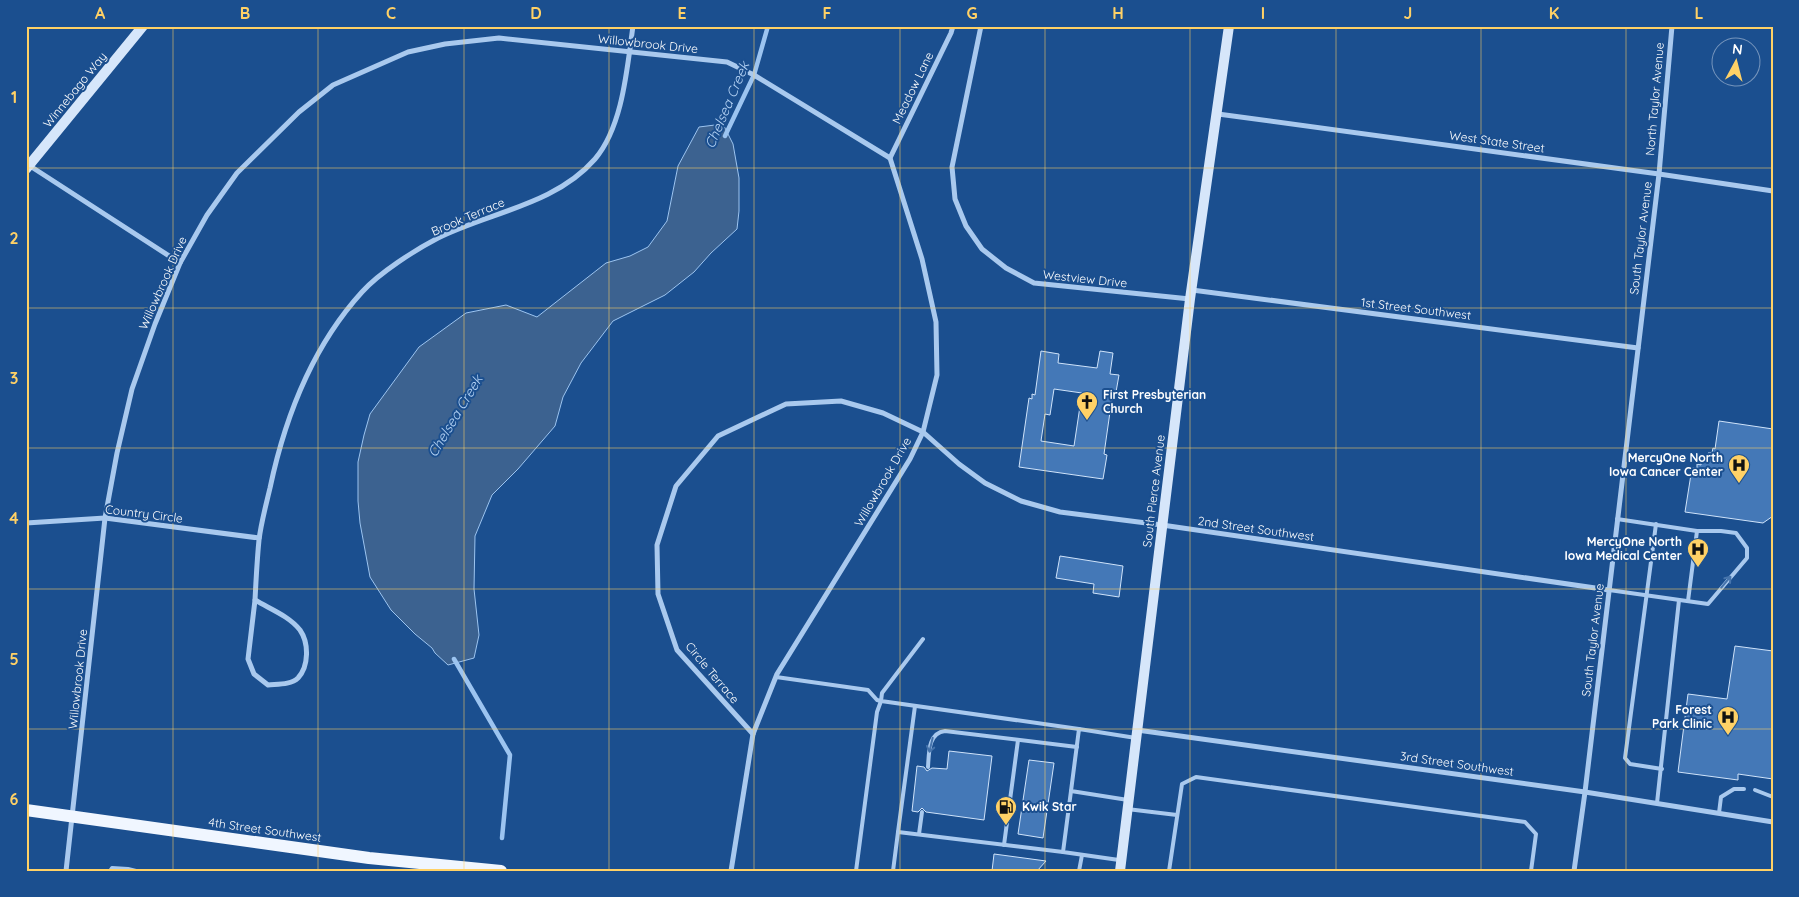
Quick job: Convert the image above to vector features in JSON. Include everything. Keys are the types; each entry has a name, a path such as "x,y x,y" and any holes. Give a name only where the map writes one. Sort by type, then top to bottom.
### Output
{"main road":[{"name":"Winnebago Way","path":"27,166 143,26"},
{"name":"South Pierce Avenue","path":"1120,866 1191,295 1229,26"},
{"name":"4th Street Southwest","path":"26,810 369,858 501,871"}],"street":[{"name":"Brook Terrace","path":"255,600 287,619 300,631 306,645 306,663 298,678 286,684 268,685 254,674 248,658 255,600 259,538 277,454 295,400 315,359 337,322 363,291 397,263 439,238 545,196 577,178 596,158 611,132 621,104 633,26"},
{"name":"Meadow Lane","path":"890,158 952,33 953,26"},
{"name":"Westview Drive","path":"981,26 952,167 956,198 966,226 982,249 1006,268 1034,283 1191,295"},
{"name":"North Taylor Avenue","path":"1659,174 1672,26"},
{"name":"Willowbrook Drive","path":"66,871 105,518 116,452 132,389 155,324 180,263 206,215 238,173 299,112 333,85 408,52 444,44 499,38 727,62 754,75 890,158 922,259 936,322 937,375 923,432 910,459 776,677 752,734 731,871"},
{"name":"West State Street","path":"1218,114 1773,191"},
{"path":"27,166 180,263"},
{"name":"South Taylor Avenue","path":"1574,871 1659,174"},
{"name":"1st Street Southwest","path":"1191,295 1638,348"},
{"name":"Circle Terrace","path":"752,734 677,650 658,594 657,545 676,486 718,436 786,404 841,401 883,413 923,432"},
{"name":"2nd Street Southwest","path":"923,432 959,464 985,483 1022,500 1060,512 1609,590"},
{"name":"Country Circle","path":"26,523 105,518 259,538"},
{"name":"3rd Street Southwest","path":"1137,734 1585,792 1773,822"}],"lane":[{"path":"1609,590 1708,604 1747,558 1747,548 1736,533 1697,531 1618,519"},
{"path":"1656,524 1626,758 1630,764 1662,769"},
{"path":"1688,601 1697,531"},
{"path":"1657,803 1679,600"},
{"path":"856,871 877,712 882,693 923,639"},
{"path":"776,677 868,690 880,701 1079,729 1137,734"},
{"path":"893,871 914,706"},
{"path":"1064,852 1079,729"},
{"path":"928,767 933,737 938,732 945,731 1077,747"},
{"path":"1004,845 1018,740"},
{"path":"1169,871 1182,784 1196,777 1525,822 1536,834 1531,871"},
{"path":"1719,813 1721,797 1734,789 1744,789"},
{"path":"1755,790 1773,797"},
{"path":"1071,791 1177,815"},
{"path":"919,834 922,812"},
{"path":"898,832 1064,852 1120,866"},
{"path":"1080,871 1082,855"},
{"path":"110,871 112,868 136,871"}],"water":[{"path":"723,124 733,144 739,178 737,229 694,272 665,295 613,321 581,363 563,397 555,426 518,469 492,495 475,536 474,589 479,635 474,658 448,665 391,610 370,577 360,523 358,462 370,414 419,347 466,313 506,305 537,317 606,263 630,256 648,247 667,221 678,166 699,127"}],"building":[{"path":"1041,351 1059,354 1058,363 1097,368 1100,351 1113,353 1110,374 1119,375 1116,392 1113,391 1104,454 1107,455 1103,479 1019,467 1029,398 1032,399 1032,394 1035,395","holes":["1054,389 1082,393 1074,446 1041,441 1045,414 1050,415"]},
{"path":"1719,421 1773,429 1773,516 1763,523 1685,512 1692,468 1697,468 1697,464 1701,465 1701,460 1704,460 1705,457 1707,458 1708,453 1712,453 1713,448 1715,449"},
{"path":"1060,556 1123,566 1119,597 1093,593 1094,584 1056,578"},
{"name":"Forest Park Clinic","path":"1735,646 1773,651 1773,779 1738,774 1738,780 1678,772 1688,694 1727,699"},
{"path":"949,751 992,756 984,820 926,812 922,808 918,812 912,811 917,766 924,767 927,771 932,768 947,769"},
{"path":"1029,760 1054,763 1043,838 1018,834"},
{"path":"994,854 1046,861 1037,871 992,871"}],"waterway":[{"name":"Chelsea Creek","path":"725,136 754,75 768,26"},
{"name":"Chelsea Creek","path":"454,659 510,755 502,838"}],"place":[{"name":"First Presbyterian Church","path":"1087,421"},
{"name":"MercyOne North Iowa Cancer Center","path":"1739,484"},
{"name":"MercyOne North Iowa Medical Center","path":"1698,568"},
{"name":"Forest Park Clinic","path":"1728,736"},
{"name":"Kwik Star","path":"1006,826"}]}
